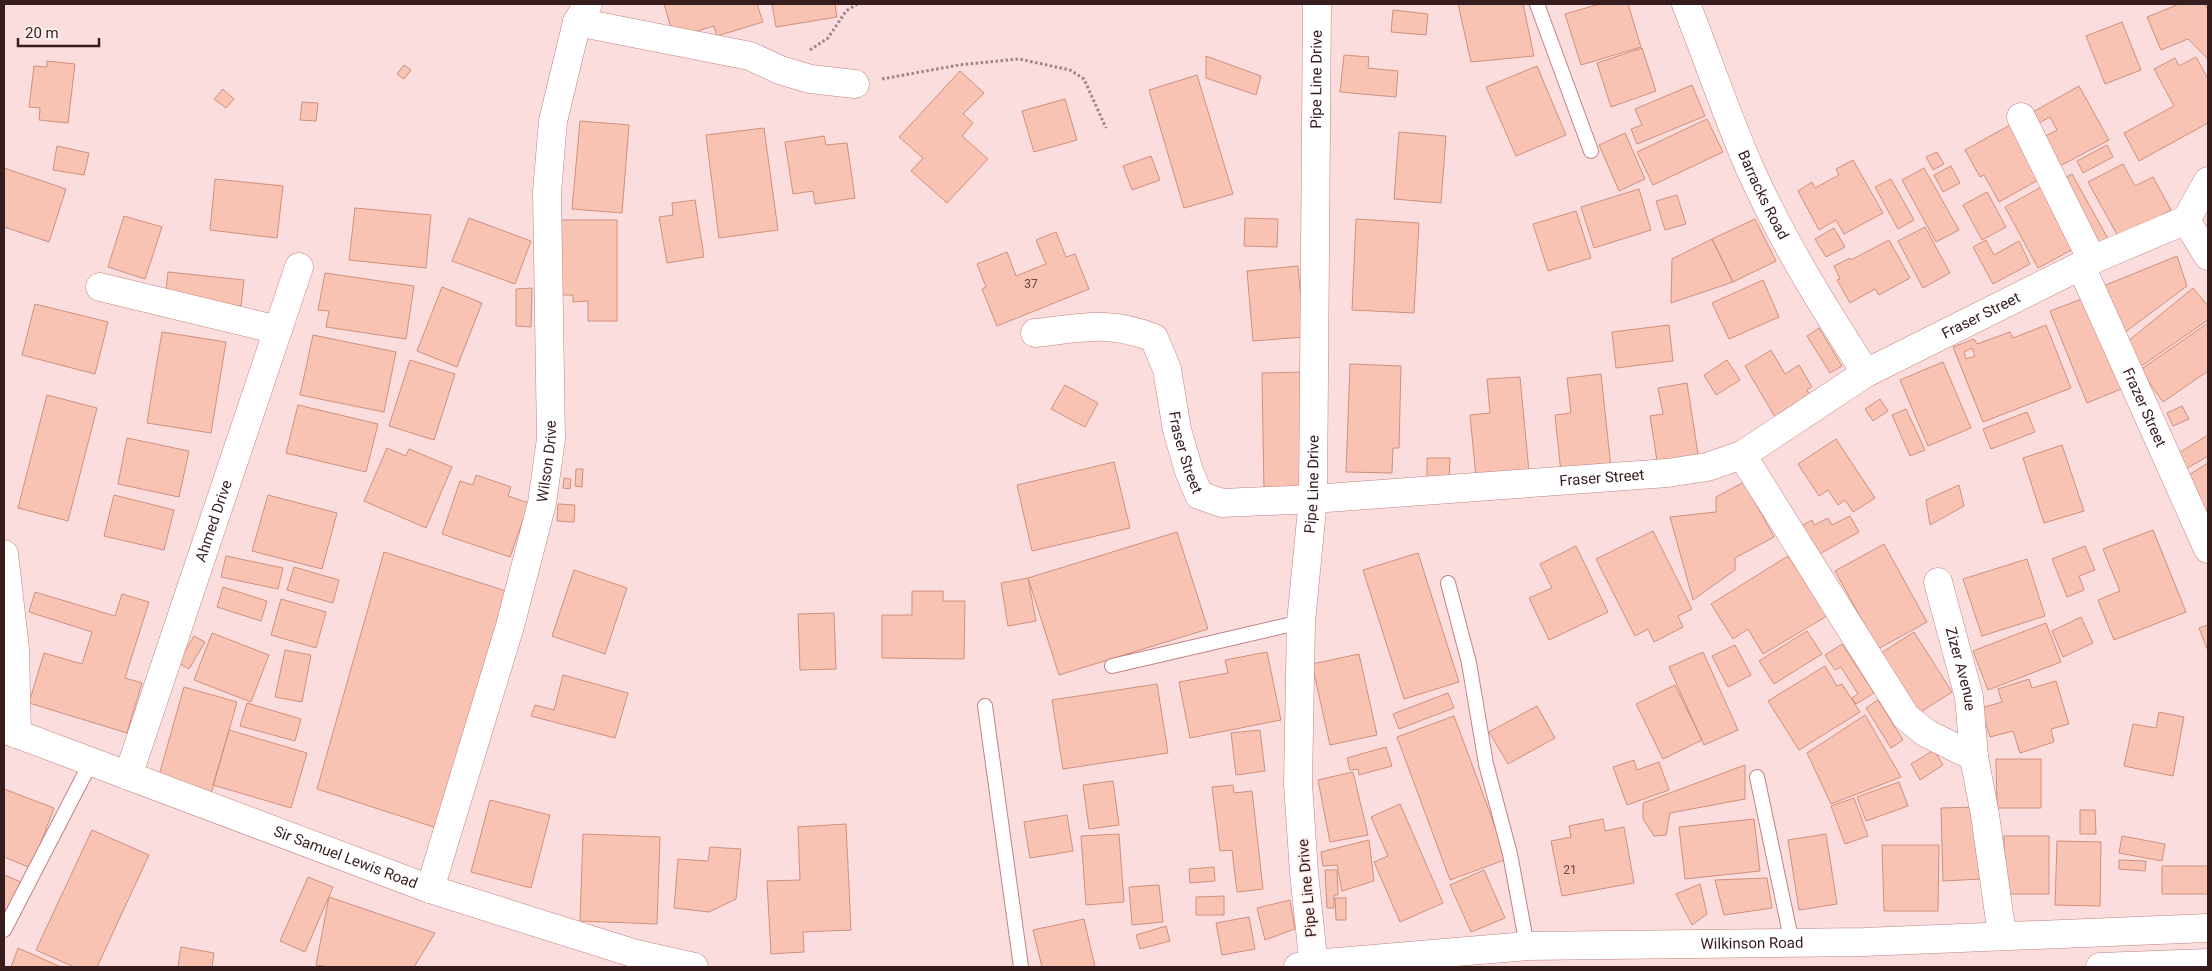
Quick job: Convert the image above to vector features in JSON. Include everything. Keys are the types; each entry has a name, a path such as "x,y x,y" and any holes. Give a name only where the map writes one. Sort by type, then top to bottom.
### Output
{"street":[{"name":"Pipe Line Drive","path":"1308,966 1298,784 1301,622 1313,499 1317,4"},
{"name":"Barracks Road","path":"1686,4 1751,170 1804,272 1866,373"},
{"path":"582,13 750,56 780,70 810,80 855,84"},
{"name":"Wilson Drive","path":"430,889 510,626 542,503 551,439 548,192 554,121 582,13"},
{"name":"Frazer Street","path":"2021,117 2087,263 2208,549"},
{"path":"2208,181 2186,220 2208,256"},
{"name":"Fraser Street","path":"1035,333 1103,326 1131,328 1154,338 1167,369 1177,430 1189,471 1200,495 1222,504 1668,473 1707,467 1742,455 1866,373 2087,263 2186,220"},
{"name":"Ahmed Drive","path":"128,776 299,267"},
{"path":"100,287 278,330"},
{"path":"1742,455 1906,717 1926,733 1974,756"},
{"path":"4,554 15,649 10,731"},
{"name":"Zizer Avenue","path":"1938,582 1969,696 1974,756 1985,815 2002,935"},
{"name":"Sir Samuel Lewis Road","path":"10,731 430,889 636,954 694,967"},
{"name":"Wilkinson Road","path":"1308,966 1527,946 1792,943 2208,928"},
{"path":"2100,967 2208,963"}],"lane":[{"path":"1537,4 1591,151"},
{"path":"1448,583 1469,663 1486,764 1510,854 1527,946"},
{"path":"1112,666 1301,622"},
{"path":"985,706 1021,967"},
{"path":"4,930 91,762"},
{"path":"1757,777 1792,943"}],"path":[{"path":"802,51 810,50 828,38 846,11 857,4"},
{"path":"855,84 959,65 1019,59 1070,70 1084,79 1106,128"}],"building":[{"path":"664,4 757,4 763,22 717,36 714,26 674,38"},
{"path":"772,4 835,4 837,17 776,27"},
{"path":"1458,4 1523,4 1534,56 1471,62"},
{"path":"1600,4 1628,4 1641,47 1581,65 1565,14"},
{"path":"2179,4 2204,4 2208,9 2208,59 2188,39 2161,50 2147,17"},
{"path":"1393,10 1428,14 1426,35 1391,32"},
{"path":"2122,22 2141,70 2105,84 2086,36"},
{"path":"1642,48 1656,91 1611,107 1597,63"},
{"path":"1344,55 1369,57 1368,68 1398,71 1396,97 1340,92"},
{"path":"1206,56 1261,76 1256,95 1206,78"},
{"path":"2196,57 2208,79 2208,123 2139,161 2124,133 2174,106 2154,69 2175,58 2179,66"},
{"path":"47,61 75,64 68,123 39,120 40,108 29,107 34,66 47,67"},
{"path":"404,65 411,70 404,79 397,74"},
{"path":"1537,66 1566,135 1516,156 1486,87"},
{"path":"960,71 984,93 963,114 973,123 962,136 988,159 947,203 911,171 923,158 899,137"},
{"path":"1197,75 1233,194 1184,208 1149,90"},
{"path":"1692,85 1705,116 1637,144 1631,129 1642,125 1635,109"},
{"path":"2079,86 2109,140 2060,166 2044,137 2057,130 2050,117 2037,124 2031,113"},
{"path":"223,89 234,99 226,108 214,99"},
{"path":"1065,99 1077,140 1034,152 1022,111"},
{"path":"302,102 318,103 316,121 300,120"},
{"path":"1707,119 1723,152 1653,185 1637,152"},
{"path":"580,121 629,125 622,213 572,209"},
{"path":"2010,125 2040,179 1999,202 1984,175 1980,177 1965,150"},
{"path":"764,128 778,230 719,238 706,135"},
{"path":"1399,132 1446,136 1441,203 1394,199"},
{"path":"1625,133 1645,179 1619,191 1599,145"},
{"path":"824,136 826,145 847,143 855,198 815,204 813,191 793,194 785,142"},
{"path":"2107,145 2113,157 2083,173 2077,161"},
{"path":"57,146 89,153 84,175 53,170"},
{"path":"1937,152 1944,164 1933,170 1926,157"},
{"path":"1151,156 1160,180 1132,190 1123,166"},
{"path":"1853,160 1883,213 1844,234 1836,220 1819,230 1798,191 1812,182 1815,188 1839,175 1836,169"},
{"path":"2123,164 2135,186 2153,177 2171,210 2119,238 2088,182"},
{"path":"1951,166 1960,183 1943,192 1934,175"},
{"path":"4,168 66,189 49,242 4,227"},
{"path":"1924,168 1959,230 1936,242 1902,180"},
{"path":"2072,174 2112,246 2097,254 2057,182"},
{"path":"215,179 283,186 277,238 210,230"},
{"path":"1891,179 1914,220 1898,229 1875,187"},
{"path":"2045,185 2079,246 2038,268 2005,207"},
{"path":"1639,189 1651,230 1594,248 1581,207"},
{"path":"1987,192 2006,227 1982,240 1963,205"},
{"path":"1677,195 1686,224 1665,230 1656,201"},
{"path":"695,200 704,257 667,263 659,217 673,215 672,203"},
{"path":"355,208 431,215 426,268 349,260"},
{"path":"1576,211 1591,258 1548,271 1533,224"},
{"path":"124,216 162,227 145,279 108,267"},
{"path":"469,218 531,241 515,284 452,261"},
{"path":"1245,218 1278,219 1277,247 1244,246"},
{"path":"1356,219 1419,223 1414,313 1352,310"},
{"path":"1755,219 1776,261 1733,282 1712,239"},
{"path":"558,220 617,220 617,321 588,321 588,301 573,302 573,295 562,295"},
{"path":"1925,227 1950,273 1923,288 1898,241"},
{"path":"1834,228 1845,247 1826,257 1815,239"},
{"path":"1056,232 1066,257 1075,254 1089,289 997,326 982,289 986,287 977,264 1007,252 1016,276 1046,264 1036,240"},
{"path":"1712,239 1733,282 1671,303 1672,259"},
{"path":"1889,240 1910,278 1879,295 1875,289 1850,303 1837,280 1840,279 1834,266 1850,258 1851,260"},
{"path":"1986,240 1994,255 2019,241 2030,264 1993,284 1973,247"},
{"path":"2177,256 2187,286 2120,336 2101,287"},
{"path":"1298,266 1304,337 1253,341 1247,271"},
{"path":"168,272 244,280 241,306 165,298"},
{"path":"325,273 414,286 406,339 326,327 329,311 318,310"},
{"path":"1763,280 1779,317 1729,339 1712,303"},
{"path":"442,287 482,303 457,367 417,351"},
{"path":"532,288 531,327 516,326 516,289"},
{"path":"2193,288 2208,306 2208,320 2137,369 2127,342"},
{"path":"2087,297 2126,387 2087,403 2050,311"},
{"path":"35,304 108,322 95,374 22,355"},
{"path":"2208,323 2208,371 2163,402 2140,370"},
{"path":"1669,325 1673,361 1616,368 1612,332"},
{"path":"2046,325 2071,388 1983,422 1953,347 1974,339 1977,344 2010,332 2013,338","holes":["1972,348 1975,356 1966,359 1964,352"]},
{"path":"1819,328 1842,366 1830,373 1807,336"},
{"path":"162,332 226,342 211,433 147,423"},
{"path":"313,335 396,352 384,412 300,395"},
{"path":"1771,350 1785,374 1799,365 1812,387 1807,390 1810,396 1775,417 1745,366"},
{"path":"410,360 455,374 434,440 389,426"},
{"path":"1727,360 1740,380 1716,395 1704,375"},
{"path":"1943,362 1971,428 1928,446 1900,380"},
{"path":"1350,364 1401,366 1399,448 1393,448 1392,473 1346,472"},
{"path":"1303,372 1305,492 1264,493 1262,373"},
{"path":"1601,374 1611,468 1561,473 1555,415 1571,413 1567,378"},
{"path":"1520,377 1529,472 1476,477 1470,415 1490,413 1487,379"},
{"path":"1687,383 1699,460 1658,467 1650,416 1663,414 1658,388"},
{"path":"1065,385 1098,403 1085,427 1051,409"},
{"path":"47,395 97,408 68,521 18,508"},
{"path":"1880,399 1888,411 1873,421 1865,409"},
{"path":"298,405 378,424 366,472 286,453"},
{"path":"2182,406 2189,419 2173,426 2167,413"},
{"path":"1906,409 1925,450 1910,456 1892,415"},
{"path":"2027,412 2035,432 1991,449 1983,429"},
{"path":"2208,435 2208,456 2186,469 2177,454"},
{"path":"127,438 189,451 179,497 118,484"},
{"path":"1836,439 1875,498 1853,512 1845,500 1838,505 1828,490 1819,496 1798,464"},
{"path":"2062,445 2084,511 2044,523 2023,458"},
{"path":"387,448 406,456 409,449 452,467 426,528 364,501"},
{"path":"1427,458 1450,458 1449,480 1427,480"},
{"path":"1114,462 1130,528 1032,551 1017,485"},
{"path":"2208,463 2208,508 2203,511 2187,476"},
{"path":"576,469 583,469 582,487 575,486"},
{"path":"476,475 511,487 508,496 529,503 510,557 442,534 460,481 473,485"},
{"path":"564,478 571,479 570,489 563,488"},
{"path":"1744,482 1774,537 1735,558 1735,570 1693,600 1670,517 1716,512 1716,497"},
{"path":"1959,485 1964,506 1930,525 1926,500"},
{"path":"114,495 174,510 164,550 104,536"},
{"path":"268,495 337,513 322,569 252,551"},
{"path":"558,504 575,505 574,522 557,521"},
{"path":"1850,516 1859,532 1814,557 1798,528 1812,520 1814,525 1828,518 1832,525"},
{"path":"2153,530 2186,612 2114,640 2098,600 2120,591 2103,549"},
{"path":"1653,531 1692,609 1678,616 1683,627 1654,642 1648,629 1635,636 1596,559"},
{"path":"1177,532 1208,629 1059,675 1028,578"},
{"path":"1884,544 1927,622 1878,649 1835,571"},
{"path":"1576,546 1608,612 1549,640 1529,598 1552,588 1540,564"},
{"path":"2085,546 2095,570 2079,576 2084,590 2067,597 2052,559"},
{"path":"384,552 509,592 443,830 317,789"},
{"path":"1418,553 1459,682 1404,699 1363,570"},
{"path":"226,556 283,568 278,589 221,577"},
{"path":"1788,556 1827,616 1763,654 1748,629 1733,639 1711,604"},
{"path":"2027,559 2045,616 1982,636 1963,579"},
{"path":"294,567 339,580 333,603 287,590"},
{"path":"574,570 627,588 605,654 552,636"},
{"path":"1028,578 1036,621 1008,626 1001,583"},
{"path":"223,587 267,601 261,621 217,607"},
{"path":"912,591 943,591 943,601 965,601 964,659 882,658 882,615 912,615"},
{"path":"35,592 115,616 122,594 149,602 125,678 142,683 127,733 29,703 44,653 82,664 92,632 29,612"},
{"path":"281,599 326,612 316,648 271,635"},
{"path":"834,613 836,669 800,670 798,614"},
{"path":"2081,617 2093,643 2063,657 2052,631"},
{"path":"2046,623 2061,662 1988,690 1973,651"},
{"path":"2208,625 2208,651 2199,628"},
{"path":"1807,631 1822,654 1774,684 1759,661"},
{"path":"1914,632 1952,692 1916,715 1878,655"},
{"path":"212,633 269,655 251,702 194,680"},
{"path":"194,636 205,642 189,669 178,663"},
{"path":"1842,644 1874,693 1856,704 1852,698 1858,694 1841,667 1835,670 1825,655"},
{"path":"1735,645 1751,675 1728,687 1712,656"},
{"path":"285,650 311,655 302,702 275,697"},
{"path":"1267,652 1281,720 1190,738 1179,682 1228,673 1225,660"},
{"path":"1703,652 1738,730 1704,745 1669,667"},
{"path":"1359,654 1377,735 1330,745 1312,664"},
{"path":"1825,666 1837,686 1842,684 1860,712 1799,750 1768,701"},
{"path":"563,675 628,693 615,738 531,716 535,705 554,710"},
{"path":"2029,679 2032,688 2056,681 2069,724 2051,729 2054,742 2020,753 2013,731 1990,737 1981,708 2002,702 1998,689"},
{"path":"1157,684 1168,753 1063,769 1052,700"},
{"path":"1675,685 1702,740 1663,759 1636,704"},
{"path":"184,687 237,702 211,794 158,779"},
{"path":"1448,693 1454,708 1399,729 1393,714"},
{"path":"1878,700 1903,740 1891,748 1866,708"},
{"path":"247,703 301,719 295,741 240,726"},
{"path":"1537,706 1555,738 1508,764 1489,732"},
{"path":"2159,712 2184,717 2173,776 2124,766 2133,724 2156,728"},
{"path":"1865,715 1901,777 1831,804 1807,753"},
{"path":"1454,716 1507,859 1450,880 1397,737"},
{"path":"229,730 307,753 291,808 213,785"},
{"path":"1260,730 1265,771 1236,775 1231,733"},
{"path":"1386,747 1392,766 1359,775 1358,769 1350,770 1347,758"},
{"path":"1934,750 1943,765 1920,780 1911,764"},
{"path":"1996,759 2041,759 2041,808 1997,808"},
{"path":"1634,760 1637,770 1659,762 1669,790 1627,805 1613,767"},
{"path":"1745,765 1745,799 1670,813 1666,835 1654,836 1643,819 1643,803"},
{"path":"1353,772 1368,835 1330,842 1318,780"},
{"path":"1113,781 1119,825 1089,829 1083,785"},
{"path":"1899,782 1908,806 1866,821 1857,797"},
{"path":"1233,785 1234,793 1252,791 1263,889 1237,892 1232,850 1220,851 1212,787"},
{"path":"4,789 54,808 31,868 4,857"},
{"path":"1854,798 1868,836 1845,844 1831,806"},
{"path":"490,800 550,815 531,888 471,872"},
{"path":"1400,804 1443,903 1400,922 1374,862 1388,856 1371,817"},
{"path":"1979,807 1981,879 1943,881 1941,808"},
{"path":"2080,810 2095,810 2096,834 2080,834"},
{"path":"1067,815 1073,851 1030,858 1024,822"},
{"path":"1603,819 1605,831 1624,827 1634,883 1562,896 1551,841 1571,837 1569,826"},
{"path":"1754,819 1760,871 1685,879 1679,827"},
{"path":"846,824 851,930 803,932 804,952 771,954 767,881 800,880 798,827"},
{"path":"92,830 149,855 97,967 74,967 36,950"},
{"path":"583,834 660,837 657,924 580,921"},
{"path":"1119,834 1124,902 1086,905 1081,836"},
{"path":"1826,834 1837,904 1799,910 1788,840"},
{"path":"2004,836 2049,836 2049,894 2004,894"},
{"path":"2122,836 2165,844 2162,861 2119,853"},
{"path":"1369,840 1374,881 1342,891 1337,865 1323,866 1321,852"},
{"path":"2057,841 2101,842 2100,906 2055,905"},
{"path":"1882,845 1939,845 1938,911 1884,911"},
{"path":"710,847 741,849 736,899 709,912 674,908 678,859 708,861"},
{"path":"2119,860 2146,861 2145,871 2119,869"},
{"path":"2162,866 2208,866 2208,894 2162,894"},
{"path":"1214,867 1215,881 1190,883 1189,869"},
{"path":"1325,870 1337,870 1338,895 1334,895 1334,908 1327,908"},
{"path":"1484,870 1505,918 1471,932 1450,885"},
{"path":"4,875 21,882 9,911 4,909"},
{"path":"308,877 333,887 305,952 280,941"},
{"path":"1767,878 1772,908 1724,915 1715,880"},
{"path":"1700,884 1707,914 1692,925 1676,894"},
{"path":"1159,885 1163,922 1132,925 1129,887"},
{"path":"1224,896 1224,915 1196,915 1196,897"},
{"path":"329,897 435,933 414,967 329,967 316,965"},
{"path":"1335,898 1346,898 1346,920 1336,920"},
{"path":"1290,900 1295,929 1265,940 1257,908"},
{"path":"1249,917 1255,949 1222,955 1216,923"},
{"path":"1084,919 1095,967 1042,967 1033,930"},
{"path":"1166,926 1170,941 1140,949 1136,935"},
{"path":"181,947 214,953 212,967 178,967"},
{"path":"18,948 61,967 11,967"}]}
